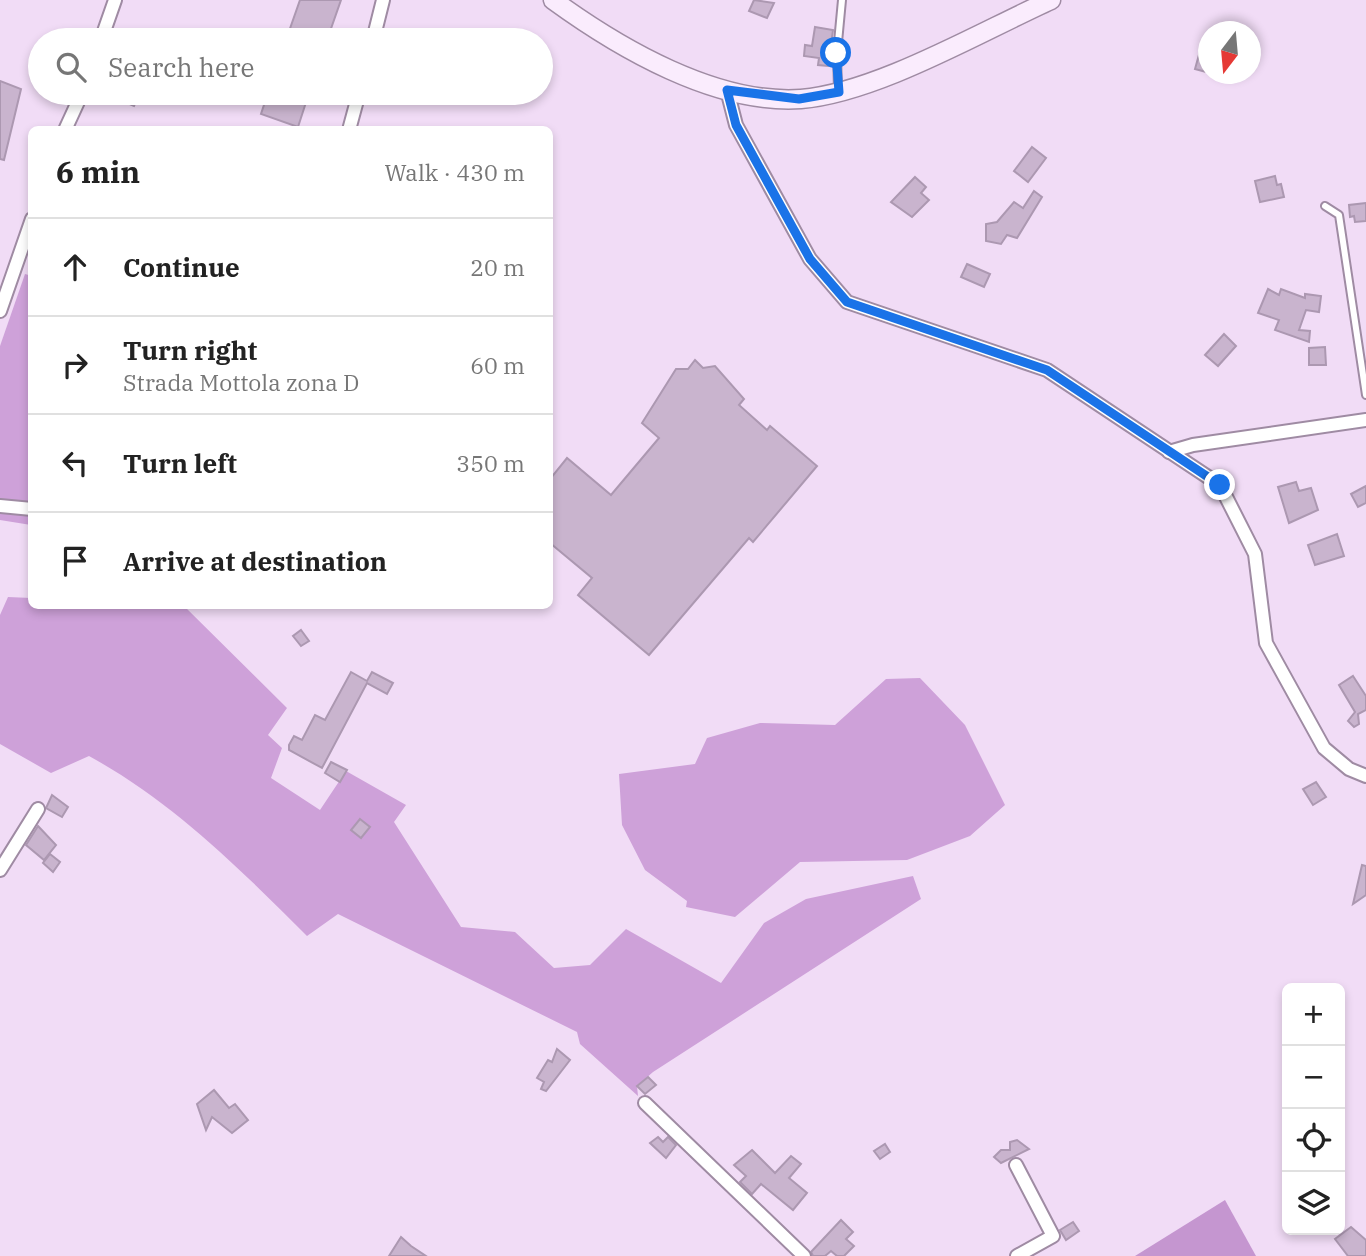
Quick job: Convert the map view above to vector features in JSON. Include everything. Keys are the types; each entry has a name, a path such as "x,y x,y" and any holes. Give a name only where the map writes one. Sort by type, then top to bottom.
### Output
{"main road":[{"path":"553,0 599,34 663,67 727,90 799,99 839,92 881,79 1051,0"}],"street":[{"path":"105,28 115,0"},
{"path":"376,28 383,0"},
{"path":"727,90 736,125 810,259 847,302 1047,370 1220,485 1255,554 1266,643 1324,748 1349,769 1366,776"},
{"path":"67,126 76,105"},
{"path":"350,126 356,105"},
{"path":"0,311 28,230"},
{"path":"1169,452 1193,445 1366,420"},
{"path":"0,506 28,509"},
{"path":"0,870 38,809"},
{"path":"645,1103 804,1256"},
{"path":"1016,1165 1053,1236 1017,1256"}],"lane":[{"path":"839,92 836,53 842,0"},
{"path":"1325,206 1339,215 1366,395"}],"shaded area":[{"path":"25,274 28,275 28,525 0,520 0,346"},
{"path":"8,597 28,598 28,609 187,609 287,708 268,735 282,748 271,778 320,810 346,771 406,805 394,822 461,927 515,932 554,968 590,965 626,929 721,983 764,923 806,899 913,876 921,899 653,1072 637,1086 638,1096 580,1044 577,1032 338,914 307,936 204,838 149,794 89,756 51,773 0,744 0,615"},
{"path":"920,678 965,725 1005,805 970,836 907,860 800,862 735,917 686,907 687,901 645,870 622,825 619,774 695,764 707,738 760,723 835,725 886,679"},
{"path":"1225,1200 1256,1256 1135,1256"}],"building":[{"path":"300,0 341,0 331,28 290,28"},
{"path":"754,0 774,3 767,18 749,11"},
{"path":"815,27 833,30 828,66 818,65 819,58 804,56 805,45 812,46"},
{"path":"0,81 21,89 4,160 0,159"},
{"path":"264,105 305,105 298,126 261,114"},
{"path":"1032,147 1046,158 1028,182 1014,171"},
{"path":"1275,176 1277,185 1281,184 1284,197 1260,202 1255,181"},
{"path":"915,177 926,187 921,193 929,200 912,217 891,202"},
{"path":"1034,191 1042,197 1017,238 1007,235 1001,244 986,241 986,224 997,222 1014,202 1023,208"},
{"path":"1366,203 1366,221 1355,222 1354,216 1350,217 1349,205"},
{"path":"967,264 990,274 984,287 961,277"},
{"path":"1268,289 1279,295 1281,289 1305,298 1305,294 1321,296 1319,312 1306,310 1299,330 1310,331 1309,342 1275,330 1279,320 1258,313"},
{"path":"1224,334 1236,346 1218,366 1205,355"},
{"path":"1325,347 1326,365 1309,365 1309,348"},
{"path":"695,360 703,368 715,366 744,399 739,405 767,430 770,426 817,466 753,542 749,538 649,655 578,595 592,578 553,546 553,475 567,458 611,495 659,438 642,423 676,369 688,369"},
{"path":"1296,482 1299,491 1311,488 1318,510 1289,523 1278,487"},
{"path":"1366,486 1366,503 1358,507 1351,494"},
{"path":"1337,534 1344,556 1315,565 1308,545"},
{"path":"301,630 309,641 301,646 293,636"},
{"path":"351,672 367,681 372,672 393,683 387,694 367,683 322,768 289,750 289,745 294,736 302,740 315,715 325,720"},
{"path":"1353,676 1366,696 1366,710 1358,714 1359,724 1354,727 1348,721 1355,712 1339,685"},
{"path":"331,762 347,770 340,782 325,773"},
{"path":"1316,782 1326,797 1313,805 1303,789"},
{"path":"52,795 68,807 62,817 46,808"},
{"path":"360,819 370,827 361,838 351,830"},
{"path":"38,826 56,845 44,860 26,845"},
{"path":"50,854 60,862 53,872 43,863"},
{"path":"1362,865 1366,866 1366,895 1353,904"},
{"path":"557,1049 570,1060 546,1091 541,1089 544,1082 537,1078 548,1060 552,1062"},
{"path":"648,1077 656,1085 645,1094 637,1086"},
{"path":"214,1090 229,1108 235,1104 248,1120 232,1133 212,1117 206,1130 197,1104"},
{"path":"658,1137 663,1142 668,1137 676,1145 666,1158 650,1143"},
{"path":"1017,1140 1029,1149 1001,1163 994,1157 1001,1150 1010,1150 1010,1142"},
{"path":"885,1144 890,1152 880,1159 874,1151"},
{"path":"752,1150 775,1173 791,1156 801,1164 789,1178 807,1193 793,1210 761,1184 752,1194 740,1182 746,1176 734,1165"},
{"path":"841,1220 853,1232 846,1239 854,1246 844,1256 837,1256 831,1251 825,1256 813,1256 811,1252"},
{"path":"1073,1222 1079,1231 1066,1240 1060,1230"},
{"path":"1351,1227 1366,1240 1366,1256 1348,1256 1335,1239 1345,1235"},
{"path":"401,1237 411,1246 426,1256 389,1256"}],"route":[{"path":"836,53 839,92 799,99 727,90 736,125 810,259 847,302 1047,370 1220,485"}]}
